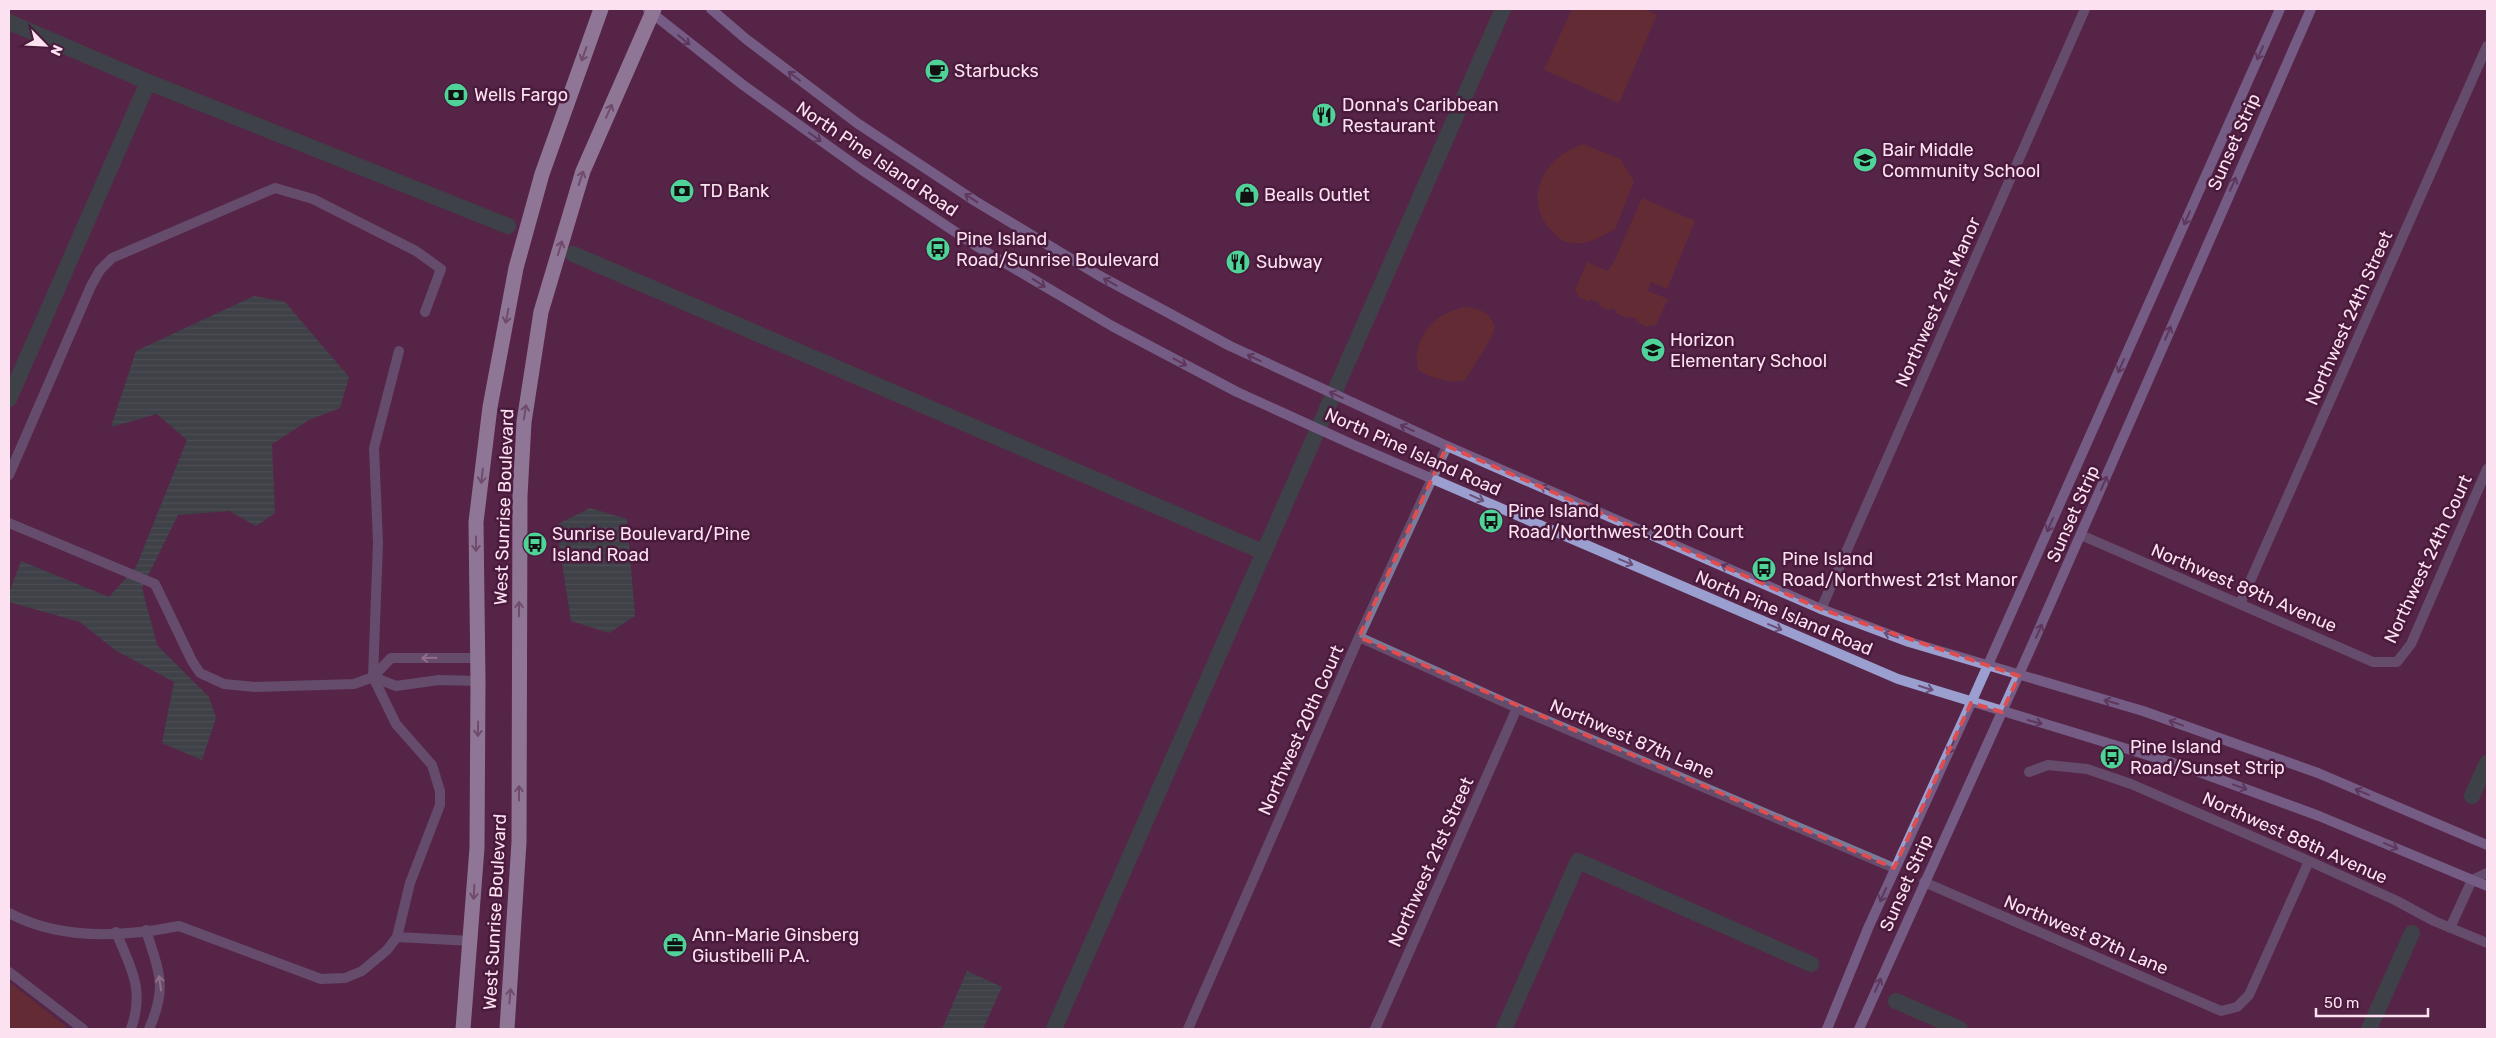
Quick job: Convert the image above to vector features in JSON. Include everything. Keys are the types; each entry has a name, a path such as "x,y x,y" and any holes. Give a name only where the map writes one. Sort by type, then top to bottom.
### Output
{"highway":[{"name":"West Sunrise Boulevard","path":"464,1029 477,848 478,658 476,522 490,407 516,268 554,134 601,9"},
{"name":"West Sunrise Boulevard","path":"507,1029 519,842 520,515 524,422 541,312 574,201 583,172 651,10"}],"main road":[{"name":"North Pine Island Road","path":"711,9 746,39 857,124 975,201 1098,275 1230,346 1447,446 1821,609 1909,642 2142,711 2318,773 2487,845"},
{"name":"Sunset Strip","path":"1827,1029 1894,868 1988,666 2280,9"},
{"name":"Sunset Strip","path":"1859,1029 2019,676 2311,9"},
{"name":"North Pine Island Road","path":"651,10 743,85 854,165 978,247 1112,326 1237,392 1356,446 1898,679 1971,703 2180,765 2319,816 2487,886"}],"street":[{"name":"Northwest 21st Manor","path":"1821,609 2085,9"},
{"name":"Northwest 24th Street","path":"2240,604 2487,46"},
{"path":"9,474 91,286 100,270 112,258 276,188 313,199 416,251 441,269 425,312"},
{"path":"9,913 22,920 62,931 116,932 179,926 322,980 345,978 362,971 388,950 397,937 410,883 440,805 440,790 432,765 396,724 373,677 378,543 374,448 400,351"},
{"name":"Northwest 20th Court","path":"1188,1029 1359,637 1447,446"},
{"name":"Northwest 24th Court","path":"2397,662 2411,644 2487,469"},
{"path":"9,524 155,584 192,661 200,673 224,684 255,687 354,684 373,677 391,658 478,658"},
{"name":"Northwest 89th Avenue","path":"2081,535 2373,662 2397,662"},
{"name":"Northwest 87th Lane","path":"1359,637 1517,708 1894,868"},
{"path":"373,677 396,686 439,680 478,681"},
{"name":"Northwest 21st Street","path":"1375,1029 1517,708"},
{"name":"Northwest 88th Avenue","path":"2029,772 2048,765 2087,769 2131,784 2309,861 2395,900 2450,928 2487,943"},
{"name":"Northwest 87th Lane","path":"1924,882 2221,1011 2237,1008 2249,995 2309,861"},
{"path":"2450,928 2472,880 2487,873"},
{"path":"146,930 159,971 162,993 150,1029"},
{"path":"116,932 136,982 138,1002 130,1029"},
{"path":"397,937 471,941"},
{"path":"9,972 83,1029"}],"highlighted area":[{"path":"1447,446 1821,609 2019,676 2002,712 1971,703 1894,868 1359,637"}],"shaded area":[{"path":"1572,9 1644,9 1657,15 1619,103 1544,70"},
{"path":"1583,144 1620,159 1634,181 1615,229 1594,240 1577,244 1562,240 1549,228 1541,215 1538,203 1538,190 1542,178 1549,167 1570,150"},
{"path":"1642,198 1695,221 1667,289 1651,282 1648,291 1668,299 1657,323 1654,326 1649,325 1648,327 1636,322 1637,319 1628,316 1627,318 1616,313 1616,310 1611,308 1610,311 1598,305 1599,302 1590,299 1589,302 1577,296 1578,293 1575,291 1587,262 1607,271 1613,264"},
{"path":"254,296 285,302 349,377 340,408 309,420 272,444 275,513 256,526 229,511 178,515 142,588 157,645 209,697 216,718 202,760 162,743 174,682 115,650 80,622 9,602 9,593 21,561 109,597 136,567 187,440 157,414 111,427 136,351"},
{"path":"1466,307 1487,314 1495,327 1491,338 1465,380 1453,382 1432,377 1418,370 1418,347 1428,328 1444,314"},
{"path":"590,508 627,519 635,616 609,633 571,621 556,525"},
{"path":"967,971 1002,987 983,1029 942,1029"},
{"path":"9,982 69,1029 9,1029"}],"waterway":[{"path":"1054,1029 1503,9"},
{"path":"9,22 148,82 508,226"},
{"path":"9,399 148,82"},
{"path":"573,254 1263,552"},
{"path":"2472,796 2487,763"},
{"path":"1504,1029 1578,861 1811,964"},
{"path":"2369,1029 2412,933"},
{"path":"1896,1001 1960,1029"}],"place":[{"name":"Starbucks","path":"937,71"},
{"name":"Wells Fargo","path":"456,95"},
{"name":"Donna's Caribbean Restaurant","path":"1324,115"},
{"name":"Bair Middle Community School","path":"1865,160"},
{"name":"TD Bank","path":"682,191"},
{"name":"Bealls Outlet","path":"1247,195"},
{"name":"Pine Island Road/Sunrise Boulevard","path":"938,249"},
{"name":"Subway","path":"1238,262"},
{"name":"Horizon Elementary School","path":"1653,350"},
{"name":"Pine Island Road/Northwest 20th Court","path":"1491,521"},
{"name":"Sunrise Boulevard/Pine Island Road","path":"535,544"},
{"name":"Pine Island Road/Northwest 21st Manor","path":"1764,569"},
{"name":"Pine Island Road/Sunset Strip","path":"2112,757"},
{"name":"Ann-Marie Ginsberg Giustibelli P.A.","path":"675,945"}]}
